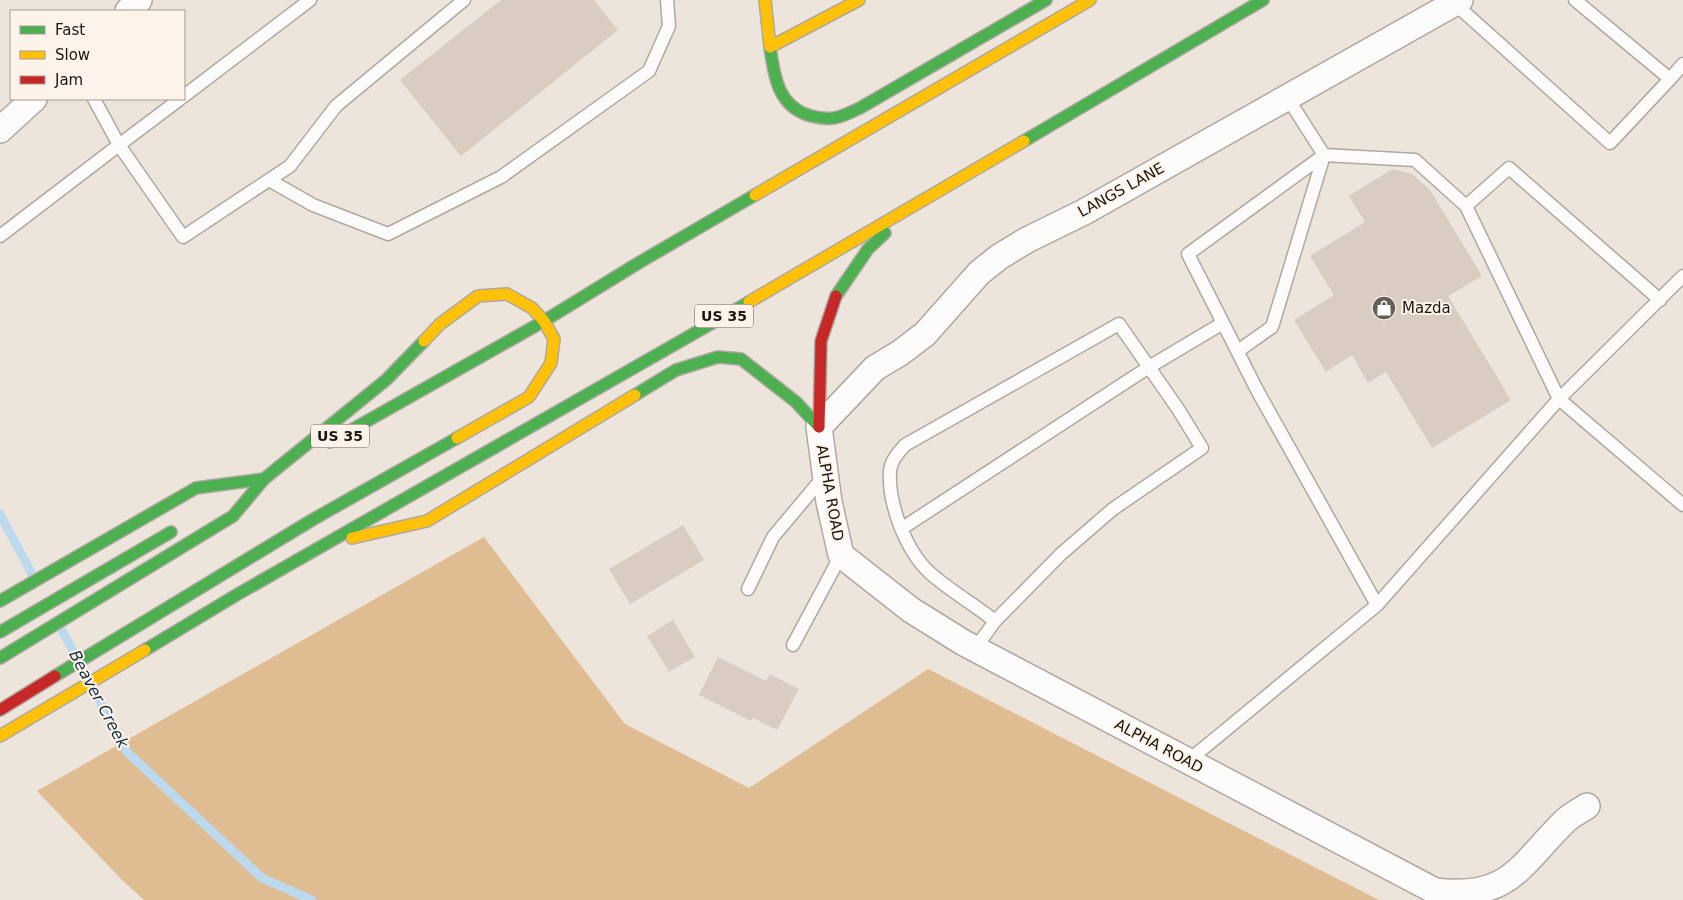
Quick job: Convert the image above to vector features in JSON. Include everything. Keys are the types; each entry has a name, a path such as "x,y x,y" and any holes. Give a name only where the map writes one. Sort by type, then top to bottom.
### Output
{"main road":[{"path":"765,0 773,69 782,98 795,112 815,117 835,118 860,108 1046,0"},
{"path":"770,47 859,0"},
{"name":"US 35","path":"238,494 544,321 640,262 1090,0"},
{"name":"US 35","path":"1,735 324,544 802,272 1263,0"},
{"path":"819,427 821,341 837,292 868,249 908,209"},
{"path":"0,658 233,516 264,479 386,380 440,324 478,296 507,294 532,308 544,321 554,339 551,363 529,397 312,520 0,710"},
{"path":"324,544 427,521 676,370 718,357 741,359 753,367 796,402 819,427"},
{"path":"0,601 196,488 264,479"},
{"path":"0,632 179,528"}],"street":[{"path":"129,10 139,0"},
{"name":"LANGS LANE","path":"819,427 874,368 900,353 925,334 979,273 999,257 1027,240 1084,212 1457,1"},
{"path":"0,130 33,100"},
{"name":"ALPHA ROAD","path":"819,427 829,502 841,555 910,610 975,649 1435,891 1453,897 1477,898 1494,894 1509,886 1566,820 1587,806"}],"lane":[{"path":"185,95 310,0"},
{"path":"95,100 119,146 183,237 290,166 336,106 464,0"},
{"path":"270,180 313,205 388,234 501,177 649,71 668,26 667,0"},
{"path":"1575,0 1670,79"},
{"path":"1457,1 1610,144 1683,64"},
{"path":"1238,351 1272,328 1324,155 1287,97"},
{"path":"0,236 179,100"},
{"path":"1377,604 1257,390 1188,254 1324,155 1414,160 1466,206 1560,400 1683,505"},
{"path":"1466,206 1509,168 1660,300"},
{"path":"1188,761 1377,604 1560,400 1683,276"},
{"path":"901,529 1149,367 1223,323"},
{"path":"975,649 995,620 1061,554 1113,508 1202,448 1119,324 905,445 896,455 890,470 893,498 901,529 913,551 930,572 995,620"},
{"path":"748,589 772,537 825,475"},
{"path":"794,645 841,555"}],"shaded area":[{"path":"484,537 625,724 749,788 928,669 1379,900 144,900 122,880 37,791"}],"building":[{"path":"501,0 594,0 618,30 461,156 400,80"},
{"name":"Mazda","path":"1392,169 1412,174 1430,190 1482,276 1448,296 1511,400 1432,448 1386,372 1368,383 1352,355 1326,372 1294,320 1334,295 1310,256 1365,222 1349,196"},
{"path":"683,525 704,560 630,604 609,569"},
{"path":"673,620 695,657 669,672 647,636"},
{"path":"718,657 766,681 770,674 799,689 777,730 753,718 751,721 699,695"}],"waterway":[{"name":"Beaver Creek","path":"0,514 34,578"},
{"name":"Beaver Creek","path":"59,625 78,660"},
{"name":"Beaver Creek","path":"91,684 127,752 262,878 312,900"}],"traffic: fast":[{"path":"770,47 776,79 791,106 811,116 835,118 860,108 1046,0"},
{"path":"1024,141 1263,0"},
{"path":"330,442 544,321 755,195"},
{"path":"836,296 868,249 885,233"},
{"path":"145,650 238,594 749,302"},
{"path":"0,658 233,516 264,479 386,380 424,341"},
{"path":"635,395 676,370 718,357 741,359 796,402 819,427"},
{"path":"55,676 312,520 457,438"},
{"path":"0,601 196,488 264,479"},
{"path":"0,632 171,532"}],"traffic: slow":[{"path":"765,0 770,47 859,0"},
{"path":"755,195 1090,0"},
{"path":"749,302 1024,141"},
{"path":"424,341 440,324 478,296 507,294 532,308 544,321 554,339 551,363 529,397 457,438"},
{"path":"352,538 427,521 635,395"},
{"path":"0,736 145,650"}],"traffic: jam":[{"path":"819,427 821,341 836,296"},
{"path":"0,710 55,676"}],"place":[{"name":"Mazda","path":"1384,308"}]}
